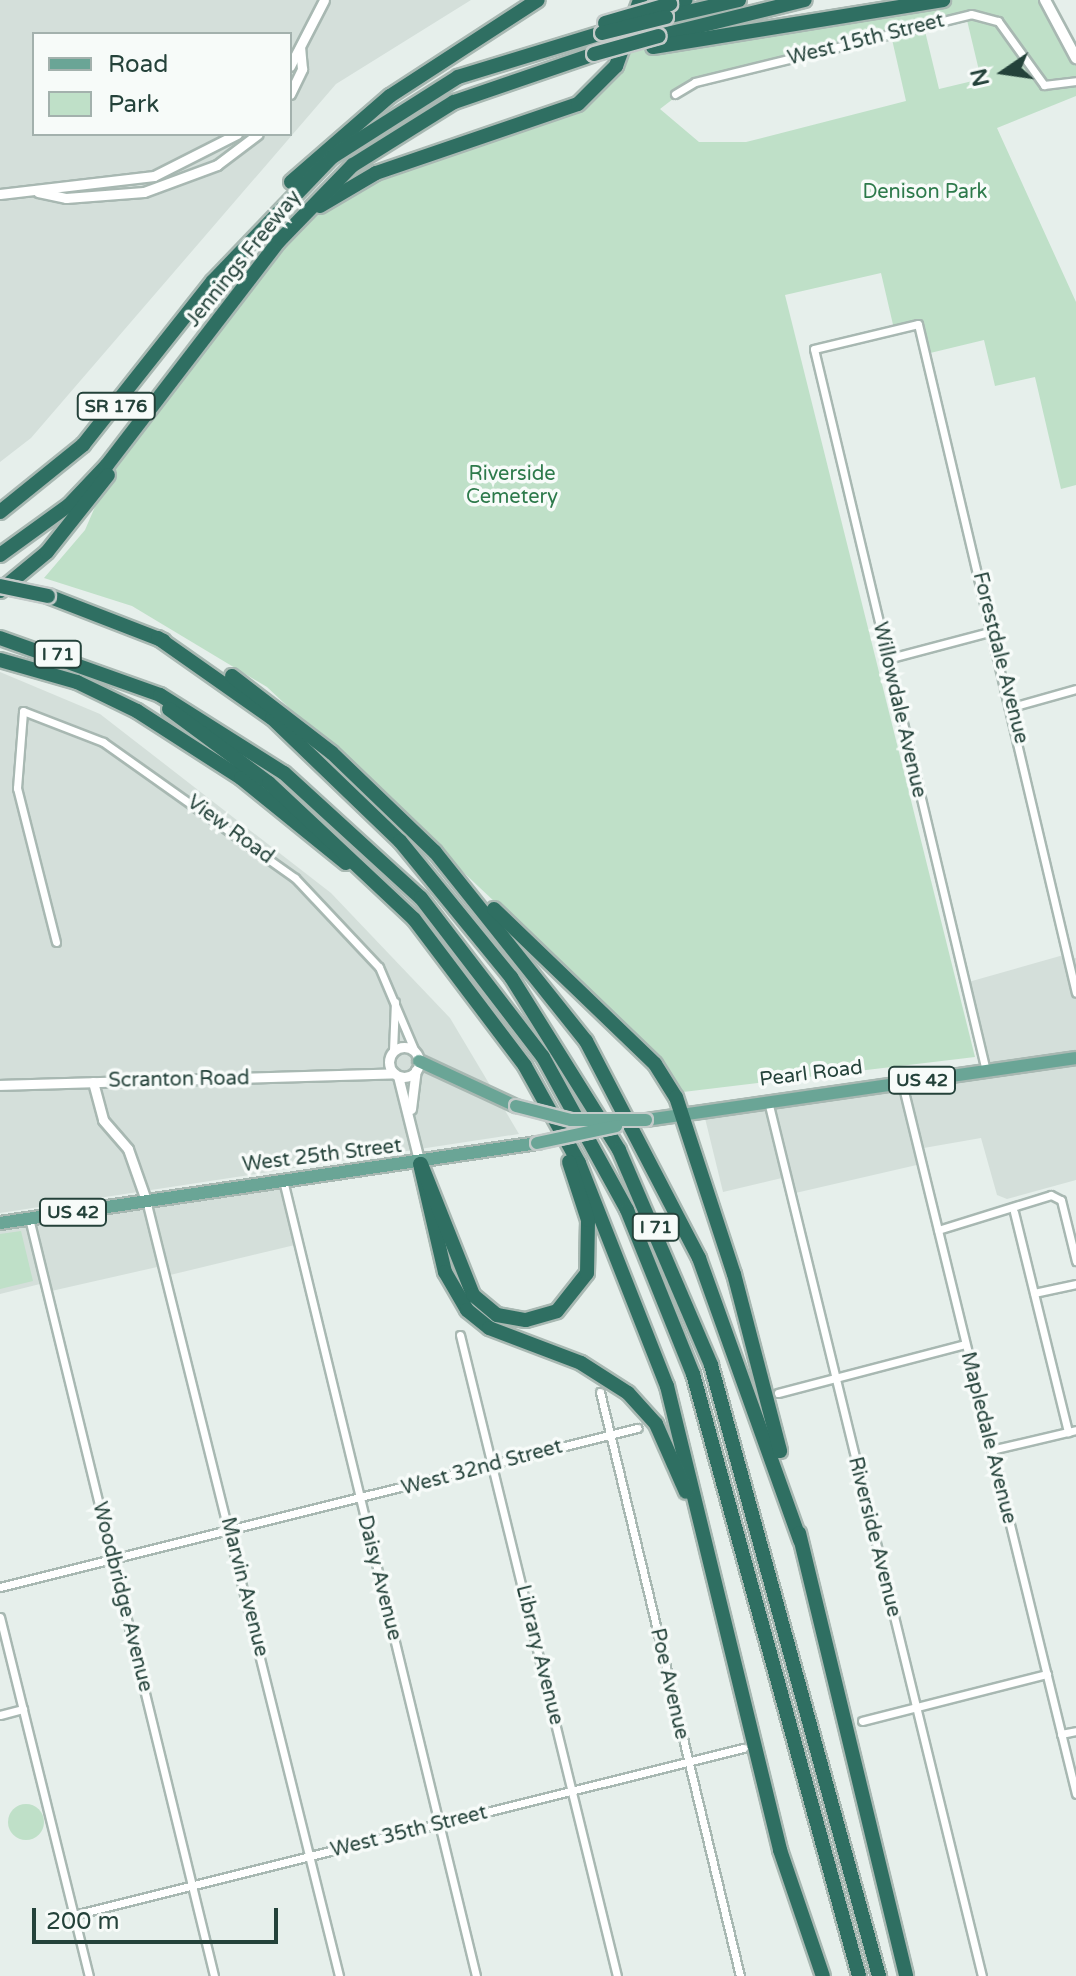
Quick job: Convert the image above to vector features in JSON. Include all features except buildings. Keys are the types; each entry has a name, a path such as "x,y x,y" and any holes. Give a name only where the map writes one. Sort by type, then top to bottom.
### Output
{"highway":[{"path":"213,281 294,178 338,137 538,0"},
{"path":"296,222 376,173 578,104 616,66 640,0"},
{"path":"674,7 739,0"},
{"path":"656,42 805,0"},
{"path":"656,42 943,0"},
{"name":"Jennings Freeway","path":"0,512 83,445 213,281 271,214 360,135 440,86 515,55 674,7"},
{"name":"Jennings Freeway","path":"0,555 69,505 138,428 296,222 353,165 421,119 505,80 594,54 656,42"},
{"path":"0,589 65,532 138,428"},
{"name":"I 71","path":"0,589 48,596 158,638 272,718 434,877 549,1031 619,1150 714,1377 879,1976"},
{"name":"I 71","path":"0,638 114,674 249,748 360,838 474,960 568,1099 637,1232 693,1374 859,1976"},
{"path":"158,638 259,692 435,852 655,1064 683,1114 734,1274 906,1976"},
{"path":"0,660 112,698 204,751 344,861 465,982"},
{"path":"114,674 202,731 306,815 389,892 465,982 509,1043 579,1163 631,1282 679,1427 780,1850 823,1976"},
{"path":"435,852 554,995 625,1105 699,1258 800,1540"},
{"path":"420,1164 465,1283 483,1306 526,1320 569,1302 587,1273 588,1220 552,1121 509,1043"},
{"path":"420,1164 445,1272 467,1310 489,1328 599,1372 656,1424 684,1483 724,1617"}],"main road":[{"path":"1045,0 1076,58"},
{"name":"Pearl Road","path":"646,1120 767,1099 1076,1058"},
{"path":"416,1061 516,1106 571,1120 646,1120"},
{"name":"West 25th Street","path":"0,1223 283,1180 420,1164 646,1120"}],"street":[{"path":"292,62 324,0"},
{"name":"West 15th Street","path":"675,94 695,82 971,14 998,21 1044,85 1076,81"},
{"path":"292,90 302,69 300,46"},
{"path":"0,194 154,176 233,136"},
{"path":"34,191 66,198 144,192 217,165 255,136"},
{"name":"Willowdale Avenue","path":"918,324 814,349 986,1071"},
{"name":"Forestdale Avenue","path":"918,324 1012,707 1076,993"},
{"path":"887,659 993,631"},
{"path":"1012,707 1076,689"},
{"name":"View Road","path":"56,942 17,788 23,711 103,742 260,849 367,950 395,1000 416,1061"},
{"path":"395,1000 391,1053 410,1116 420,1164"},
{"path":"391,1053 416,1061 410,1116"},
{"name":"Scranton Road","path":"357,1073 391,1053"},
{"name":"Scranton Road","path":"0,1085 357,1073 396,1075 416,1061"},
{"path":"93,1082 103,1120 128,1149 146,1200"},
{"name":"Mapledale Avenue","path":"902,1083 1076,1794"},
{"name":"Riverside Avenue","path":"767,1099 982,1976"},
{"name":"Daisy Avenue","path":"283,1180 476,1976"},
{"path":"938,1230 1014,1212 1051,1195 1061,1200 1076,1261"},
{"name":"Marvin Avenue","path":"146,1200 339,1976"},
{"path":"991,1450 1072,1431 1014,1212"},
{"name":"Woodbridge Avenue","path":"29,1218 214,1976"},
{"path":"1034,1293 1076,1284"},
{"name":"Library Avenue","path":"460,1335 617,1976"},
{"path":"778,1393 965,1344"},
{"name":"Poe Avenue","path":"600,1392 740,1976"},
{"name":"West 32nd Street","path":"0,1587 360,1500 637,1428"},
{"path":"0,1617 89,1976"},
{"path":"862,1721 1047,1674"},
{"path":"0,1715 23,1709"},
{"path":"1061,1734 1076,1731"},
{"name":"West 35th Street","path":"74,1915 743,1748"}],"shaded area":[{"path":"0,0 471,0 336,84 292,135 292,32 32,32 32,136 291,136 31,438 0,462"},
{"path":"0,672 100,714 331,893 450,1018 519,1134 0,1213"},
{"path":"1060,956 1076,958 1076,1180 1007,1199 997,1195 981,1138 918,1149 921,1164 791,1194 786,1177 723,1192 703,1110 986,1071 965,983"},
{"path":"283,1180 299,1244 170,1275 166,1265 47,1292 44,1283 0,1294 0,1223"}],"green space":[{"name":"Riverside Cemetery","path":"943,0 1045,0 1076,58 1076,96 997,128 1076,302 1076,485 1061,489 1035,377 995,386 984,340 926,354 918,324 894,329 881,273 785,295 975,1057 683,1092 637,1036 267,687 132,606 44,578 85,530 110,472 279,241 340,192 562,114 628,50","holes":["966,16 981,79 939,89 924,27","891,35 906,101 746,142 699,142 660,109 695,82"]},
{"path":"21,1231 33,1281 0,1289 0,1234"},
{"path":"26,1804 39,1809 44,1822 39,1835 26,1840 13,1835 8,1822 13,1809"}],"park label":[{"name":"Denison Park","path":"925,192"}]}
